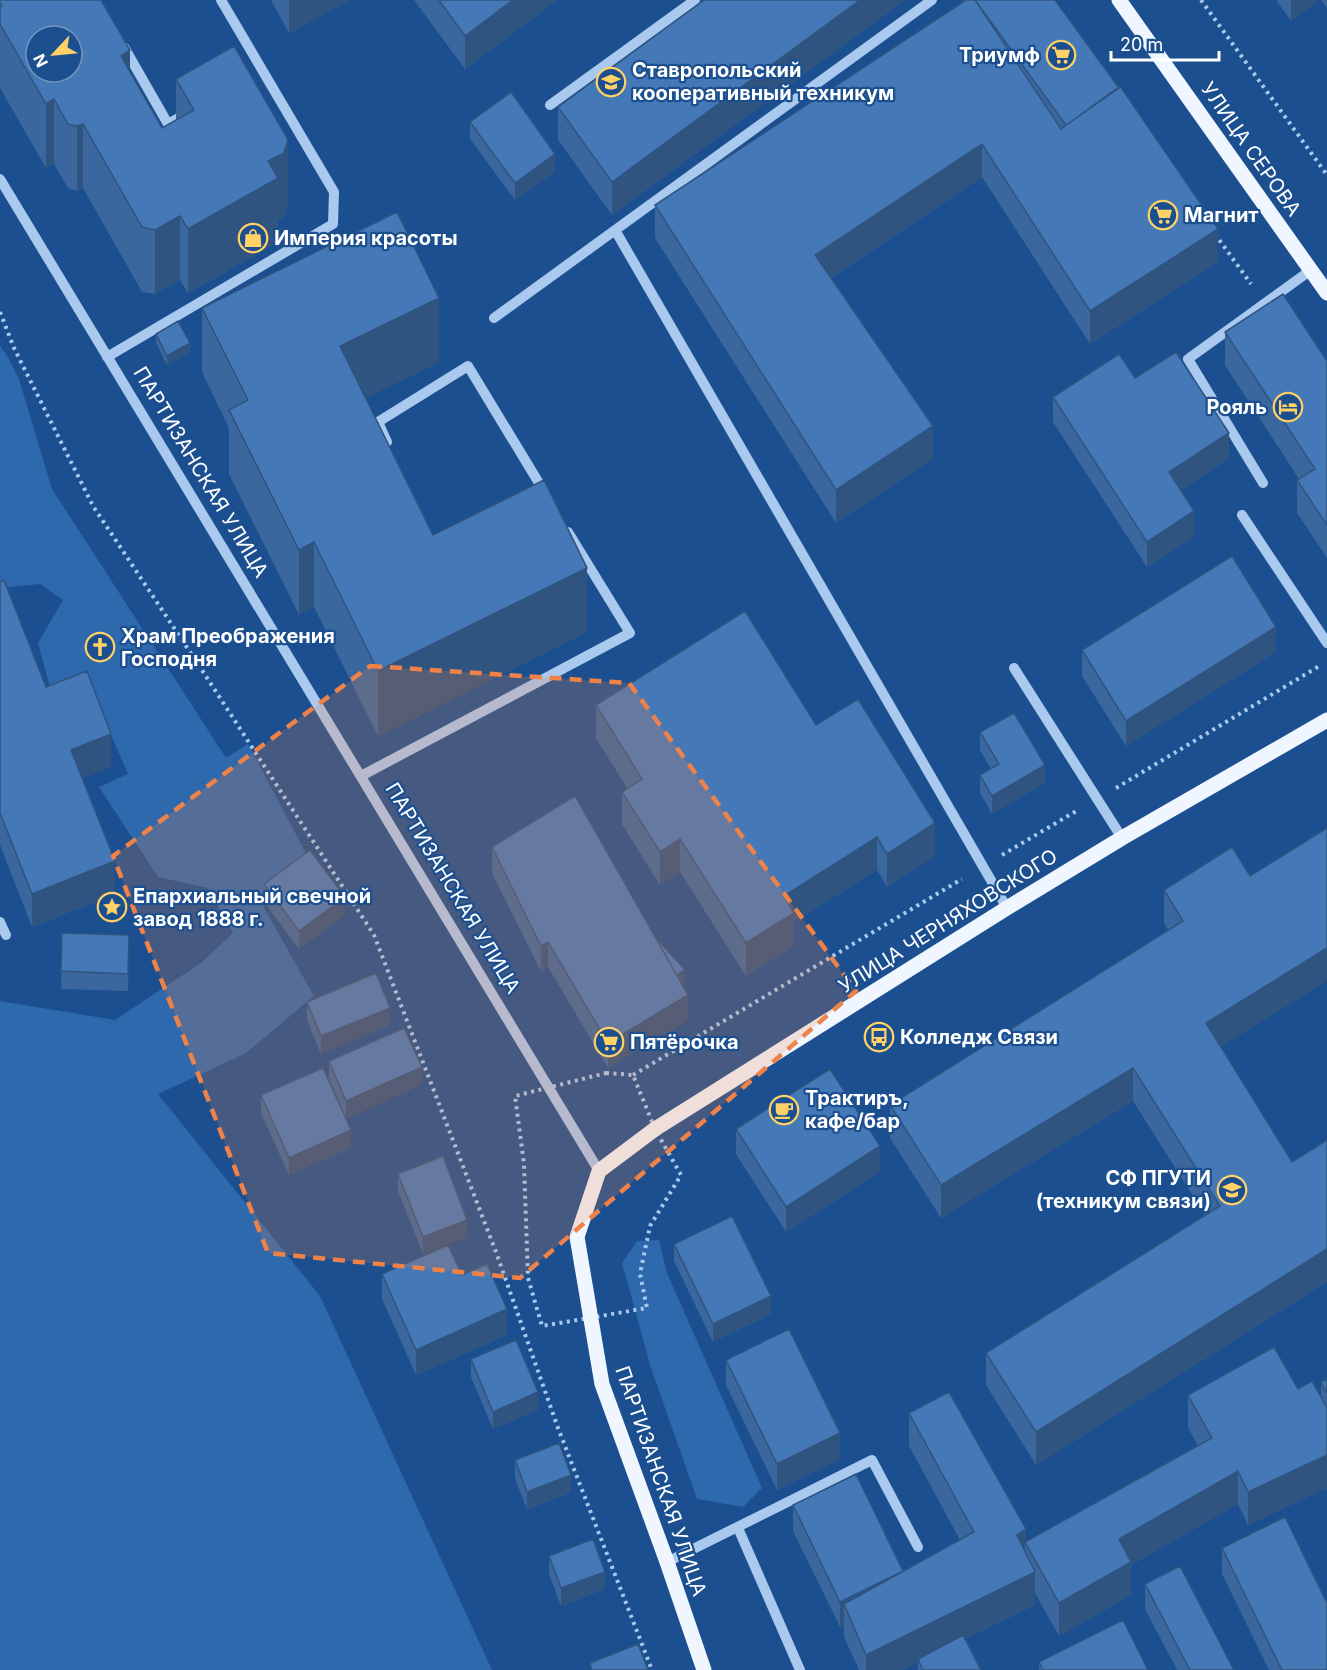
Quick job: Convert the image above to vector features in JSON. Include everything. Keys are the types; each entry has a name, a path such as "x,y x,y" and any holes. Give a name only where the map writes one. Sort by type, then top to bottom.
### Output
{"main road":[{"name":"УЛИЦА СЕРОВА","path":"1119,0 1327,292"},
{"name":"УЛИЦА ЧЕРНЯХОВСКОГО","path":"599,1171 655,1129 1007,908 1122,838 1327,720"},
{"name":"ПАРТИЗАНСКАЯ УЛИЦА","path":"599,1171 577,1237 602,1384 704,1670"}],"street":[{"path":"107,357 333,224 334,192 220,0"},
{"path":"550,105 695,0"},
{"path":"494,318 932,0"},
{"path":"120,41 168,124 199,106"},
{"path":"250,76 261,70"},
{"name":"ПАРТИЗАНСКАЯ УЛИЦА","path":"0,179 599,1171"},
{"path":"615,230 1007,908"},
{"path":"1263,483 1188,359 1311,270"},
{"path":"392,453 378,422 468,366 553,506"},
{"path":"1242,515 1327,643"},
{"path":"361,776 630,633 565,526"},
{"path":"1014,668 1122,838"},
{"path":"0,922 6,935"},
{"path":"667,1562 872,1460 918,1547"},
{"path":"738,1528 800,1670"}],"path":[{"path":"1201,0 1327,175"},
{"path":"1209,225 1265,303"},
{"path":"0,312 14,348 93,506 374,935 496,1252 558,1428 652,1670"}],"highlighted area":[{"path":"370,666 629,683 856,991 520,1278 268,1253 113,856"}],"shaded area":[{"path":"0,346 19,379 52,489 226,758 248,744 309,859 259,899 314,996 246,1053 158,1094 320,1296 492,1670 0,1670 0,1001 115,1020 201,963 233,933 208,888 158,877 99,787 128,774 92,691 53,698 38,643 63,600 40,584 0,588"},
{"path":"659,1240 667,1273 762,1488 743,1507 697,1499 651,1368 622,1263 637,1241"}],"building":[{"path":"0,0 101,0 130,50 121,56 162,128 194,110 176,79 234,46 288,140 284,153 268,161 278,178 188,229 180,216 155,230 142,227 83,124 77,126 68,124 54,99 46,104 34,84 84,84 84,24 24,24 24,66 0,24 0,7 2,6"},
{"path":"439,0 513,0 465,36"},
{"path":"704,0 860,0 612,182 558,107"},
{"path":"966,0 975,0 1061,129 1120,86 1218,229 1090,311 982,144 815,255 933,426 836,490 655,205"},
{"path":"975,0 1055,0 1119,88 1066,125"},
{"path":"511,92 555,154 515,183 470,122"},
{"path":"397,212 439,298 340,346 433,535 544,480 587,568 378,671 314,542 299,550 229,410 248,400 202,308"},
{"path":"1283,294 1327,361 1327,525 1297,480 1315,469 1225,332"},
{"path":"178,321 190,343 167,356 156,334"},
{"path":"1176,352 1229,433 1169,472 1194,511 1147,542 1053,397 1119,354 1135,378"},
{"path":"1232,556 1276,627 1126,721 1082,650"},
{"path":"4,580 46,687 87,671 111,734 71,750 115,861 32,894 0,813 0,582"},
{"path":"745,611 816,725 858,699 935,823 887,854 877,837 784,896 794,913 746,943 680,839 660,852 622,792 642,779 596,705"},
{"path":"1014,713 1045,765 992,796 980,775 999,764 980,732"},
{"path":"575,796 688,995 608,1043 548,942 541,946 492,847"},
{"path":"1327,828 1327,948 1206,1023 1292,1162 1327,1140 1327,1249 1036,1432 986,1353 1220,1206 1133,1068 941,1185 890,1105 1183,921 1164,890 1232,847 1250,876"},
{"path":"310,850 345,897 299,931 264,884"},
{"path":"62,933 129,935 128,974 61,971"},
{"path":"656,938 685,970 677,976"},
{"path":"376,973 390,1008 321,1036 307,1002"},
{"path":"404,1028 422,1067 346,1101 329,1061"},
{"path":"323,1068 351,1130 289,1158 261,1095"},
{"path":"830,1069 880,1146 786,1207 736,1129"},
{"path":"443,1156 467,1220 423,1237 398,1174"},
{"path":"732,1216 771,1296 713,1324 674,1244"},
{"path":"448,1245 462,1275 487,1264 507,1309 416,1350 382,1274"},
{"path":"789,1329 840,1433 777,1464 726,1360"},
{"path":"516,1340 538,1392 493,1412 471,1359"},
{"path":"1274,1347 1298,1389 1312,1381 1327,1408 1327,1455 1248,1492 1238,1471 1119,1539 1131,1562 1059,1603 1025,1542 1212,1438 1188,1395"},
{"path":"1327,1379 1327,1393 1321,1382"},
{"path":"949,1392 1026,1529 1017,1535 1035,1572 866,1655 844,1604 974,1532 909,1413"},
{"path":"559,1443 571,1475 527,1492 515,1460"},
{"path":"856,1474 903,1571 840,1602 793,1505"},
{"path":"1285,1517 1327,1603 1327,1670 1282,1670 1222,1548"},
{"path":"593,1539 605,1572 561,1588 549,1556"},
{"path":"1180,1566 1234,1670 1190,1670 1145,1584"},
{"path":"1123,1620 1148,1670 1043,1670 1039,1662"},
{"path":"963,1635 981,1670 923,1670 918,1659"},
{"path":"638,1644 648,1670 592,1670 590,1663"}],"place":[{"name":"Триумф","path":"1061,55"},
{"name":"Ставропольский кооперативный техникум","path":"611,82"},
{"name":"Магнит","path":"1163,215"},
{"name":"Империя красоты","path":"253,238"},
{"name":"Рояль","path":"1288,407"},
{"name":"Храм Преображения Господня","path":"100,647"},
{"name":"Епархиальный свечной завод 1888 г.","path":"112,907"},
{"name":"Колледж Связи","path":"879,1037"},
{"name":"Пятёрочка","path":"609,1042"},
{"name":"Трактиръ, кафе/бар","path":"784,1110"},
{"name":"СФ ПГУТИ (техникум связи)","path":"1232,1190"}]}
